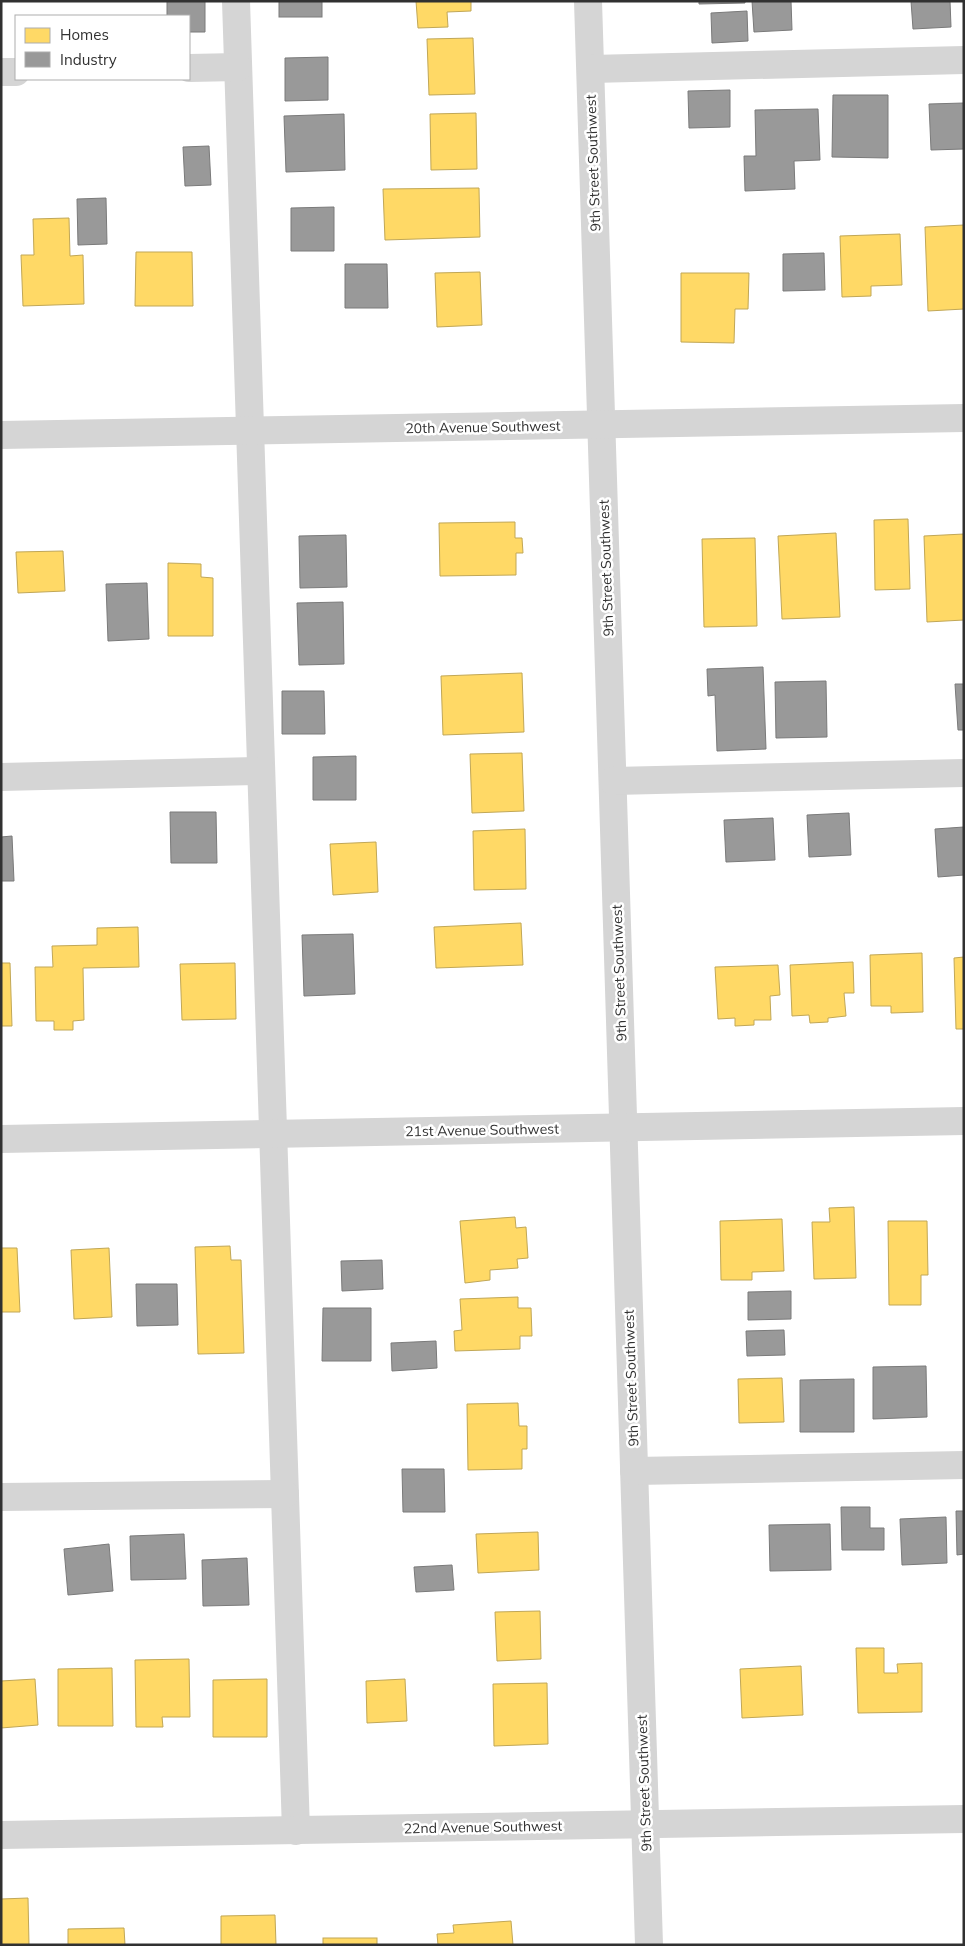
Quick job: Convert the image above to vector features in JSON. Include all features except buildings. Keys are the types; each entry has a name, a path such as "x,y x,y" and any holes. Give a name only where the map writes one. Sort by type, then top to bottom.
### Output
{"street":[{"path":"236,1 296,1830"},
{"name":"9th Street Southwest","path":"588,1 649,1945"},
{"path":"590,69 964,60"},
{"path":"190,68 238,67"},
{"path":"1,72 15,72"},
{"name":"20th Avenue Southwest","path":"1,435 964,418"},
{"path":"1,777 261,771"},
{"path":"613,781 964,773"},
{"name":"21st Avenue Southwest","path":"1,1139 964,1121"},
{"path":"634,1471 964,1465"},
{"path":"1,1497 285,1494"},
{"name":"22nd Avenue Southwest","path":"1,1835 964,1819"}]}
